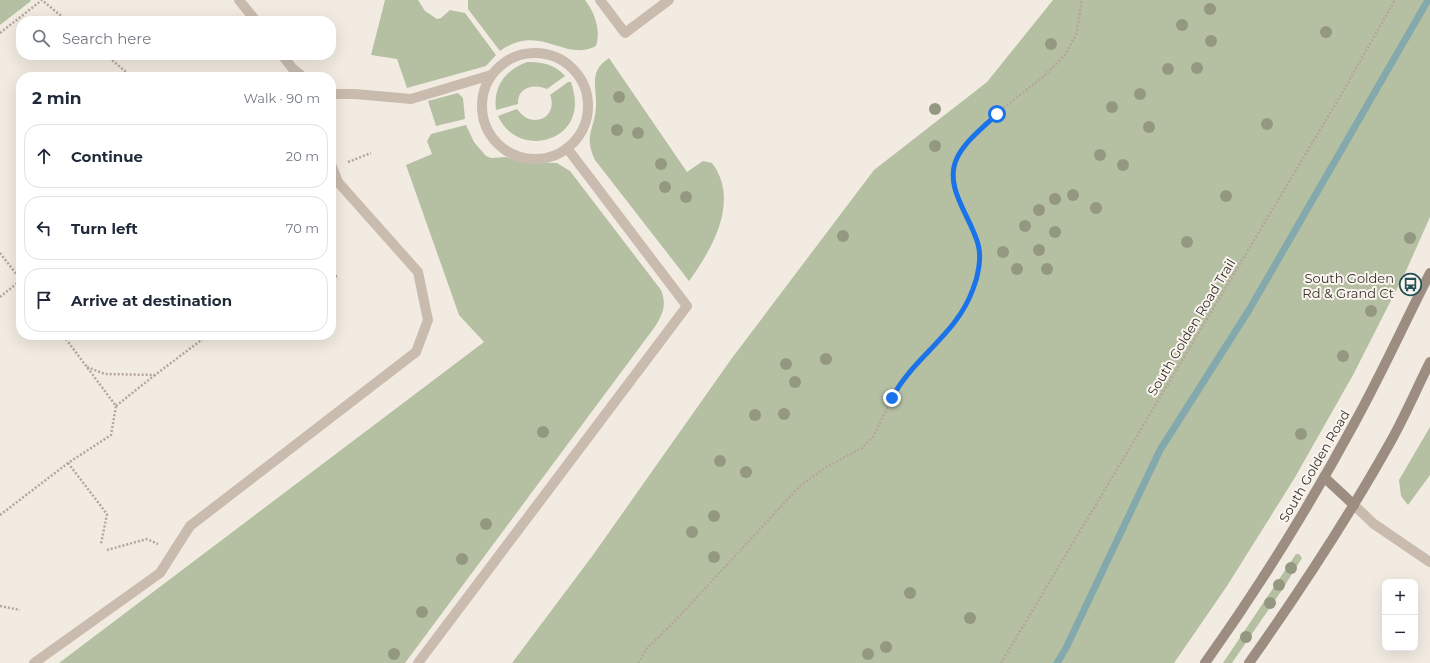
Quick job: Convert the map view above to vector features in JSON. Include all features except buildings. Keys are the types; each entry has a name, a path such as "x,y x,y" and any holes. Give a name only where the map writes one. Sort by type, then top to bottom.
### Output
{"main road":[{"name":"South Golden Road","path":"1205,663 1268,568 1324,477 1356,421 1430,273"},
{"path":"1249,663 1306,583 1354,505 1392,440 1430,362"},
{"path":"1324,477 1354,505"}],"street":[{"path":"239,0 252,16"},
{"path":"600,0 625,33 669,0"},
{"path":"539,52 557,57 572,67 583,82 588,100 587,118 580,135 567,148 553,156 531,159 520,157 505,150 493,138 485,124 482,107 484,90 491,75 504,62 521,54 539,52"},
{"path":"286,60 297,72"},
{"path":"336,94 411,99 491,75"},
{"path":"418,663 686,306 567,148"},
{"path":"34,663 160,573 190,526 416,352 428,320 418,272 338,182 336,177"},
{"path":"1354,505 1374,524 1430,562"}],"path":[{"path":"22,16 42,0 61,16"},
{"path":"638,663 647,648 801,485 825,468 862,448 873,437 900,382 955,323 974,288 979,264 979,246 972,226 954,187 953,172 956,160 963,147 997,114 1043,77 1065,55 1076,35 1082,0"},
{"name":"South Golden Road Trail","path":"1001,663 1338,100 1395,0"},
{"path":"0,33 16,20"},
{"path":"112,60 126,72"},
{"path":"0,253 16,274"},
{"path":"0,297 16,284"},
{"path":"67,340 116,406"},
{"path":"0,515 68,463 111,436 116,406 201,340"},
{"path":"87,367 105,374 155,375"},
{"path":"68,463 107,514 101,544"},
{"path":"107,550 147,539 174,552"},
{"path":"0,606 20,610"}],"green space":[{"path":"0,0 30,0 31,1 0,25"},
{"path":"385,0 418,0 425,11 437,19 441,18 450,10 465,13 496,55 486,66 407,88 397,59 371,55"},
{"path":"468,0 585,0 592,10 596,22 598,34 596,46 584,50 573,50 540,41 528,40 515,43 500,51 468,9"},
{"path":"1053,0 1430,0 1430,217 1406,271 1353,375 1294,479 1227,586 1174,663 512,663 593,555 732,358 874,170 987,82"},
{"path":"609,58 687,172 703,161 712,163 720,177 724,192 720,224 707,254 689,281 595,160 590,144 590,138 596,106 595,80 598,69 602,63"},
{"path":"527,62 548,64 565,76 547,89 537,86 527,88 520,94 518,104 496,110 496,94 502,80 512,70"},
{"path":"568,82 571,82 575,98 572,117 566,128 555,136 543,140 530,141 518,137 506,129 498,116 517,109 522,115 529,119 535,120 545,117 552,105 550,95"},
{"path":"458,93 463,98 465,119 436,126 428,101"},
{"path":"466,125 474,142 486,156 491,158 506,157 522,162 557,163 570,171 661,290 664,305 662,314 654,328 405,663 59,663 484,342 459,315 406,165 432,154 427,141 431,134"},
{"path":"1430,427 1430,475 1408,505 1401,496 1399,480"},
{"path":"1296,554 1299,554 1302,558 1282,590 1232,663 1223,663"}],"waterway":[{"path":"1057,663 1066,648 1160,450 1249,310 1428,0"}],"place":[{"name":"South Golden Rd & Grand Ct","path":"1410,285"}],"route":[{"path":"892,398 900,382 909,371 939,343 955,323 974,288 979,264 979,246 972,226 958,199 954,187 953,172 956,160 963,147 997,114"}]}
